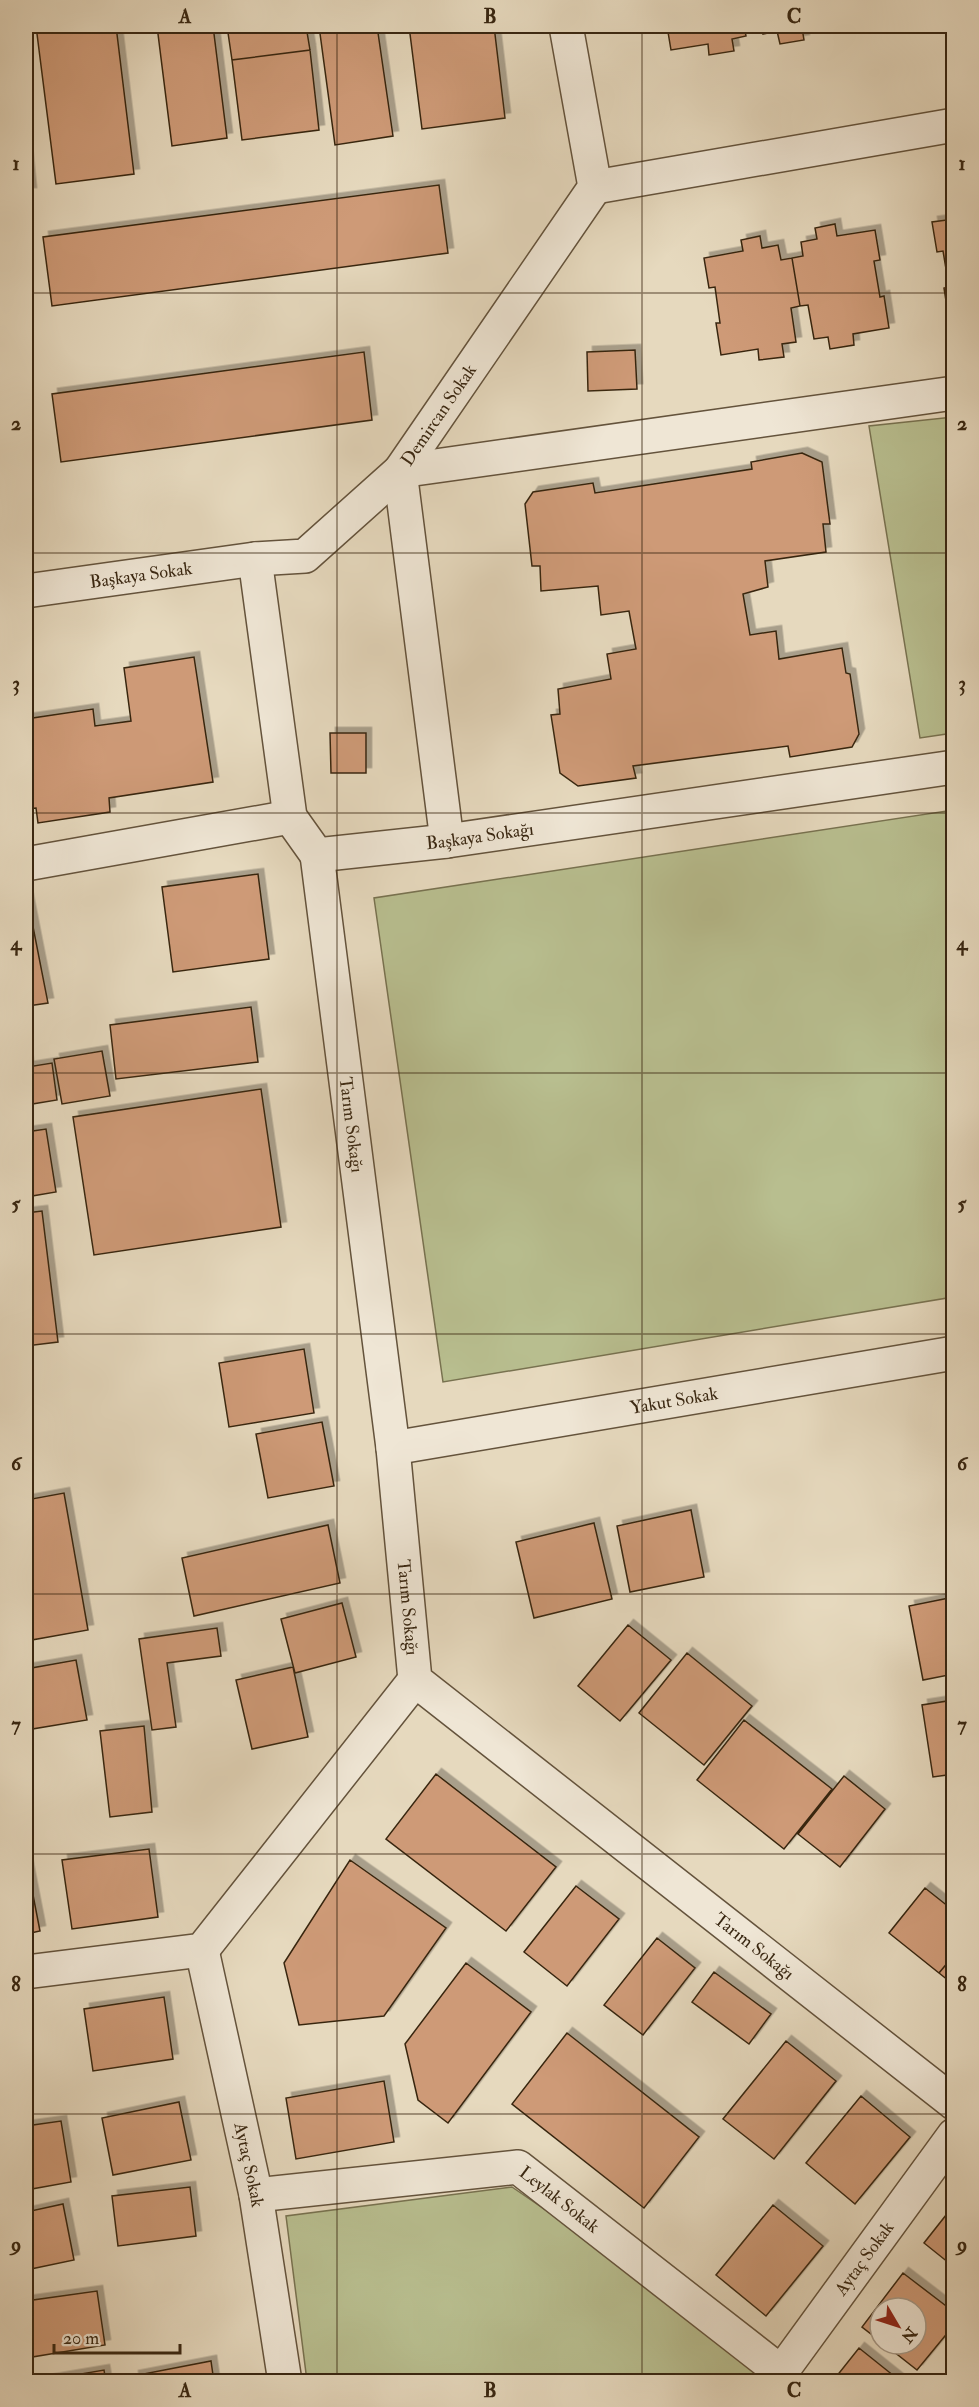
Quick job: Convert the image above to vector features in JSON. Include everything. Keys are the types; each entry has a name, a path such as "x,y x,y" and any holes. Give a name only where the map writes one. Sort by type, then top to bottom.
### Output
{"street":[{"path":"566,26 595,187 954,125"},
{"name":"Demircan Sokak","path":"447,841 400,471 595,187"},
{"path":"400,471 954,393"},
{"name":"Başkaya Sokak","path":"26,591 255,559 304,556 400,471"},
{"path":"255,559 290,817 317,855"},
{"name":"Başkaya Sokağı","path":"317,855 447,841 954,767"},
{"path":"26,864 290,817"},
{"name":"Tarım Sokağı","path":"317,855 393,1448 415,1680 954,2103"},
{"name":"Yakut Sokak","path":"393,1448 954,1353"},
{"path":"26,1972 202,1950 415,1680"},
{"name":"Aytaç Sokak","path":"202,1950 256,2195 285,2382"},
{"name":"Aytaç Sokak","path":"778,2377 954,2135"},
{"name":"Leylak Sokak","path":"256,2195 518,2167 778,2377"}],"green space":[{"path":"953,417 953,733 920,738 869,426"},
{"path":"953,810 953,1297 443,1382 374,898"},
{"path":"512,2187 769,2363 755,2382 307,2381 286,2216"}],"building":[{"path":"36,26 116,26 134,174 56,184"},
{"path":"157,26 213,26 227,138 172,146"},
{"path":"227,26 306,26 310,50 232,60"},
{"path":"319,26 377,26 393,136 335,145"},
{"path":"409,26 494,26 505,118 422,129"},
{"path":"667,26 744,26 746,36 732,39 734,51 709,55 708,44 671,50"},
{"path":"762,26 819,26 802,28 804,40 780,44 777,31 763,34"},
{"path":"310,50 319,130 242,140 232,60"},
{"path":"26,144 31,193 26,193"},
{"path":"439,185 448,253 52,306 43,237"},
{"path":"954,219 954,319 949,320 944,288 949,287 943,251 937,252 932,222"},
{"path":"835,224 837,236 875,230 880,260 874,261 880,297 884,296 889,328 853,334 854,345 830,349 828,337 814,339 808,305 800,306 792,258 803,256 801,242 817,239 815,228"},
{"path":"760,236 762,248 778,245 781,260 792,258 800,306 791,308 796,342 782,344 784,357 759,360 758,349 721,355 716,323 720,323 715,287 709,288 704,258 743,251 741,240"},
{"path":"635,350 637,389 588,391 587,352"},
{"path":"364,352 372,420 61,462 52,394"},
{"path":"802,453 822,462 830,524 823,524 826,552 765,561 768,587 743,594 750,635 776,631 779,659 842,648 846,673 850,674 859,734 852,747 790,757 788,746 633,766 636,778 578,786 560,773 551,715 560,714 558,689 611,679 607,654 636,649 629,611 601,615 598,586 541,591 540,566 532,566 525,504 533,492 593,483 595,493 752,469 751,462"},
{"path":"194,657 213,782 109,798 110,812 38,823 36,808 26,809 26,719 93,709 95,726 131,721 124,668"},
{"path":"330,733 366,733 366,773 331,773"},
{"path":"258,874 269,959 173,972 162,887"},
{"path":"26,891 48,1003 28,1006 26,992"},
{"path":"251,1007 258,1062 116,1079 110,1025"},
{"path":"26,1048 28,1067 52,1063 57,1100 26,1105"},
{"path":"102,1051 110,1096 62,1104 54,1059"},
{"path":"261,1089 281,1227 94,1255 73,1117"},
{"path":"46,1129 56,1192 26,1197 26,1132"},
{"path":"42,1211 58,1342 26,1346 26,1213"},
{"path":"304,1349 314,1413 229,1427 219,1363"},
{"path":"322,1422 334,1486 268,1498 256,1434"},
{"path":"64,1493 88,1630 26,1641 26,1500"},
{"path":"691,1510 704,1577 630,1592 617,1526"},
{"path":"594,1523 612,1599 534,1618 516,1542"},
{"path":"328,1525 340,1583 194,1616 182,1558"},
{"path":"954,1597 954,1674 923,1680 909,1606"},
{"path":"342,1603 356,1657 295,1673 281,1619"},
{"path":"628,1625 671,1660 620,1721 578,1686"},
{"path":"217,1628 221,1656 167,1663 176,1727 152,1730 139,1639"},
{"path":"687,1653 752,1706 704,1765 639,1713"},
{"path":"76,1660 87,1720 26,1730 26,1669"},
{"path":"293,1667 308,1737 252,1749 236,1680"},
{"path":"954,1700 954,1774 933,1777 922,1705"},
{"path":"744,1720 832,1789 784,1849 697,1780"},
{"path":"144,1726 152,1812 110,1817 100,1731"},
{"path":"436,1774 556,1867 506,1931 386,1839"},
{"path":"844,1776 885,1809 840,1867 798,1834"},
{"path":"149,1849 158,1917 72,1929 62,1860"},
{"path":"26,1859 40,1931 26,1934"},
{"path":"350,1860 446,1928 384,2016 299,2025 284,1963"},
{"path":"576,1886 619,1919 567,1986 524,1952"},
{"path":"925,1888 954,1911 954,1955 939,1973 889,1933"},
{"path":"657,1938 695,1968 643,2035 604,2005"},
{"path":"954,1955 954,1985 939,1973"},
{"path":"466,1963 531,2012 448,2123 418,2100 405,2044"},
{"path":"714,1972 771,2014 749,2044 692,2002"},
{"path":"164,1997 173,2059 93,2071 84,2009"},
{"path":"567,2033 699,2137 644,2208 512,2104"},
{"path":"786,2041 836,2081 774,2159 723,2119"},
{"path":"384,2081 394,2142 296,2159 286,2098"},
{"path":"861,2096 910,2137 855,2204 806,2163"},
{"path":"179,2102 191,2160 113,2175 102,2118"},
{"path":"61,2121 71,2182 26,2190 26,2126"},
{"path":"190,2187 196,2236 118,2246 112,2196"},
{"path":"63,2204 74,2260 26,2270 26,2212"},
{"path":"773,2205 823,2246 766,2316 716,2275"},
{"path":"954,2205 954,2267 924,2243"},
{"path":"903,2273 954,2312 954,2325 917,2370 899,2356 928,2356 928,2296 886,2296"},
{"path":"97,2291 105,2345 26,2358 26,2301"},
{"path":"868,2319 868,2332 862,2327"},
{"path":"859,2348 899,2380 899,2382 832,2382"},
{"path":"211,2361 214,2382 134,2382 133,2376"},
{"path":"104,2370 106,2382 34,2382"}]}
